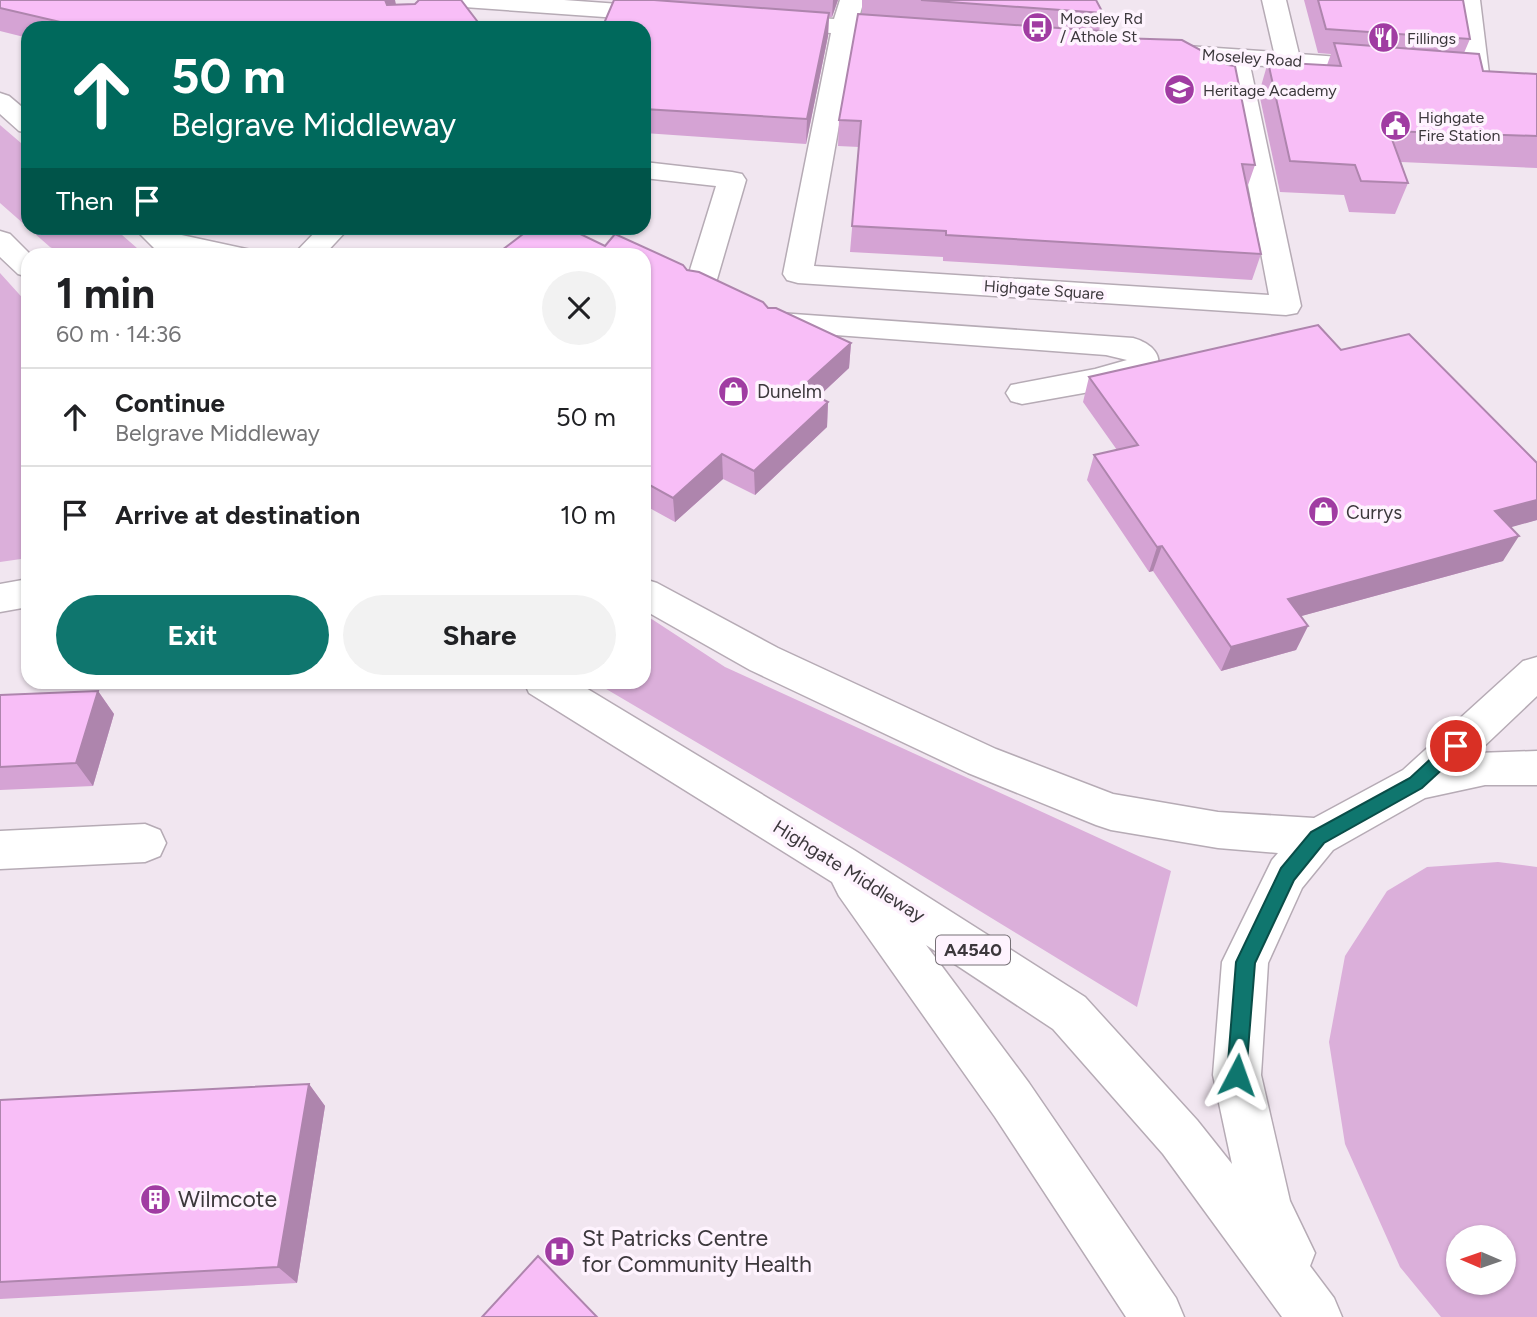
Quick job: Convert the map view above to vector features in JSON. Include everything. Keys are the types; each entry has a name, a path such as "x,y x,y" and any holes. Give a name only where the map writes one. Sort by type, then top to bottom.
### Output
{"main road":[{"path":"464,0 561,7 607,5 681,15"},
{"path":"1274,0 1287,60"},
{"path":"1449,72 1488,75 1468,0"},
{"path":"546,21 561,7"},
{"path":"749,20 848,14 927,33"},
{"name":"Highgate Square","path":"848,14 798,274 1286,306 1236,56"},
{"name":"Moseley Road","path":"1133,49 1409,69"},
{"path":"0,102 21,119"},
{"path":"651,171 732,180 700,286"},
{"path":"314,248 328,235"},
{"path":"0,240 21,261"},
{"path":"164,241 200,248"},
{"path":"779,323 1106,345 1133,348 1143,357 1143,367 1131,371 1022,393"},
{"path":"0,598 21,594"},
{"path":"651,597 764,659 982,761 1111,812 1219,830 1318,837"},
{"path":"1322,1317 1266,1207 1237,1075 1245,962 1287,874 1318,837 1416,783 1537,672"},
{"name":"Highgate Middleway","path":"554,689 839,863 1069,1013 1180,1137 1315,1317"},
{"path":"1416,783 1485,768 1537,768"},
{"path":"0,850 145,842"},
{"path":"839,863 1012,1100 1157,1317"}],"shaded area":[{"path":"0,125 21,143 21,222 0,203"},
{"path":"36,235 122,235 137,248 52,248"},
{"path":"0,273 21,296 21,559 0,562"},
{"path":"651,619 725,667 1171,871 1137,1007 898,861 606,689 651,689"},
{"path":"1498,862 1537,867 1537,1317 1441,1317 1400,1267 1345,1144 1329,1042 1345,956 1387,891 1427,867"}],"building":[{"path":"0,0 385,0 387,5 415,4 419,0 461,0 477,21 56,21 0,8"},
{"path":"614,0 654,0 829,13 807,119 651,109 651,21 605,21"},
{"path":"921,0 1096,0 1103,13"},
{"path":"1318,0 1463,0 1470,39 1326,29"},
{"path":"858,14 1115,32 1118,38 1182,40 1228,65 1235,66 1255,165 1242,164 1261,254 946,235 946,231 852,226 861,121 839,120"},
{"path":"1334,43 1479,54 1483,71 1537,74 1537,136 1389,131 1408,183 1361,181 1355,165 1290,161 1268,62 1341,66"},
{"name":"Dunelm","path":"522,235 582,235 605,246 617,235 646,248 505,248"},
{"name":"Dunelm","path":"651,250 683,265 687,270 699,272 763,302 768,308 776,308 851,343 801,388 828,402 754,471 722,454 673,498 651,486"},
{"name":"Currys","path":"1318,325 1341,350 1409,334 1537,463 1537,500 1495,511 1519,536 1288,599 1308,626 1231,647 1162,546 1157,547 1094,455 1138,445 1089,377"},
{"path":"98,691 76,763 0,767 0,695"},
{"name":"Wilmcote","path":"309,1084 278,1267 0,1282 0,1100"},
{"path":"538,1256 597,1317 482,1317"}],"place":[{"name":"Moseley Rd / Athole St","path":"1037,27"},
{"name":"Fillings","path":"1384,38"},
{"name":"Heritage Academy","path":"1180,90"},
{"name":"Highgate Fire Station","path":"1395,126"},
{"name":"Dunelm","path":"734,391"},
{"name":"Currys","path":"1323,512"},
{"name":"Wilmcote","path":"155,1199"},
{"name":"St Patricks Centre for Community Health","path":"559,1251"}],"route":[{"path":"1237,1075 1245,962 1287,874 1318,837 1416,783 1456,746"}]}
